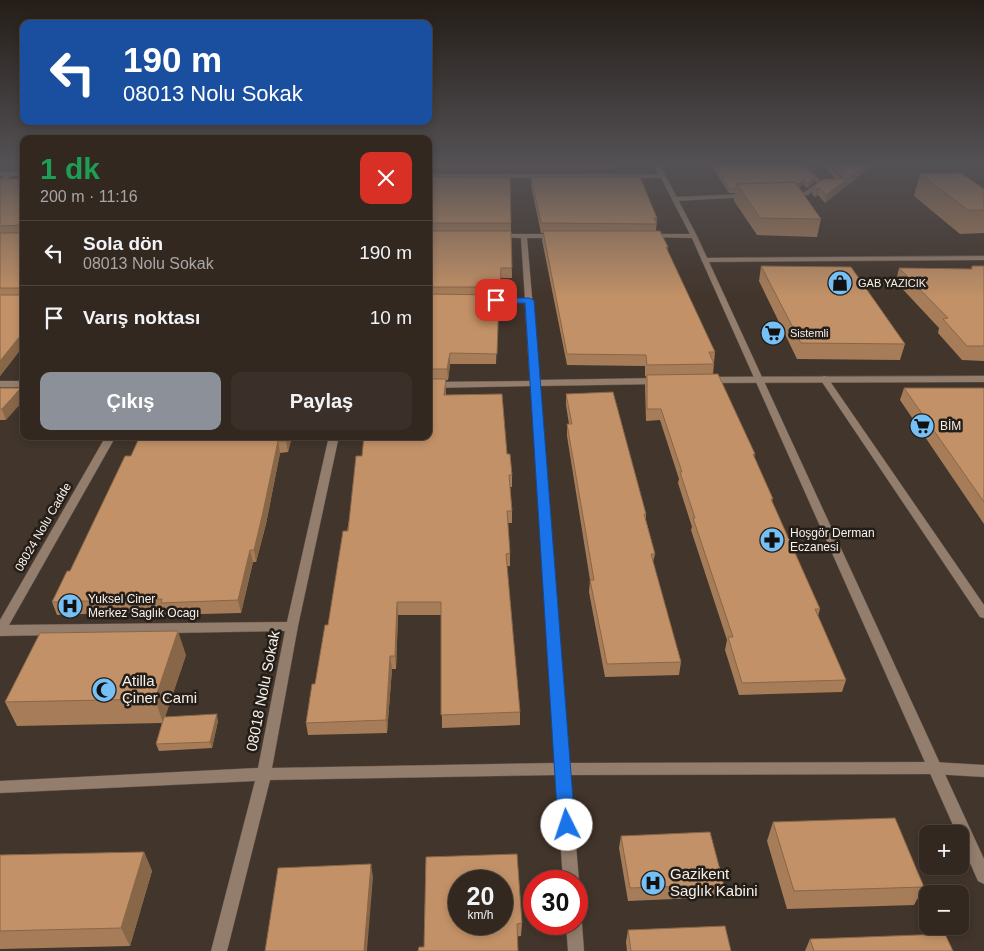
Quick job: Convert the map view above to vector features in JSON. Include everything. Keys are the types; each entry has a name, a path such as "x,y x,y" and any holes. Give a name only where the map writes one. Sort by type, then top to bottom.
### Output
{"street":[{"path":"680,209 984,876"},
{"path":"486,236 562,236"},
{"path":"524,236 570,870"},
{"path":"638,236 694,236"},
{"path":"704,260 984,258"},
{"path":"474,300 529,300"},
{"path":"824,379 984,614"},
{"path":"700,380 984,379"},
{"path":"432,385 536,385 671,381"},
{"path":"0,384 20,384"},
{"name":"08024 Nolu Cadde","path":"0,631 109,440"},
{"name":"08018 Nolu Sokak","path":"219,951 264,774 292,626 333,440"},
{"path":"0,631 292,626"},
{"path":"0,787 264,774 563,769 934,768 984,771"},
{"path":"575,935 576,951"}],"building":[{"path":"0,209 20,209 20,225 0,226"},
{"path":"432,209 511,209 511,223 432,223"},
{"path":"538,209 653,209 657,218 654,218 657,224 541,223"},
{"path":"754,209 814,209 821,219 760,218"},
{"path":"432,231 511,231 512,268 501,268 500,287 432,287"},
{"path":"543,231 660,231 715,352 709,352 714,364 647,365 646,355 567,354"},
{"path":"0,233 20,233 20,288 0,288"},
{"path":"761,266 851,267 905,344 801,343"},
{"path":"972,266 984,266 984,346 967,346 943,319 948,318 899,268 972,269"},
{"path":"432,294 499,295 497,354 450,353 447,369 432,369"},
{"path":"0,295 20,295 20,336 0,361"},
{"path":"718,374 755,454 753,454 773,499 771,499 820,609 815,609 846,680 742,683 728,637 733,637 693,518 695,518 680,472 682,472 661,409 647,409 647,375"},
{"path":"432,379 446,379 444,395 502,394 507,454 510,454 512,475 509,475 512,511 507,511 510,553 506,554 520,712 441,715 441,602 397,602 395,656 390,656 386,720 306,723 312,684 315,684 325,625 328,625 343,531 348,531 356,456 362,456 364,440 432,440"},
{"path":"0,388 20,388 2,409 0,409"},
{"path":"904,388 984,388 984,502"},
{"path":"613,392 646,514 644,514 655,554 651,554 681,662 607,664 590,580 594,580 567,424 572,424 566,394"},
{"path":"138,440 286,440 278,441 254,550 250,550 238,600 161,603 162,599 52,602 67,571 70,571 125,456 131,456"},
{"path":"178,631 155,699 5,702 40,633"},
{"path":"217,714 210,742 156,744 164,717"},
{"path":"895,818 923,885 919,885 919,887 794,891 773,822"},
{"path":"710,832 724,885 630,888 621,836"},
{"path":"144,852 121,928 0,931 0,855"},
{"path":"517,854 522,923 517,924 518,951 418,951 419,947 424,947 426,857"},
{"path":"371,864 364,951 265,951 278,868"},
{"path":"725,926 731,951 631,951 628,930"},
{"path":"945,935 953,951 814,951 810,939"}],"place":[{"name":"GAB YAZICIK","path":"840,283"},
{"name":"Sistemli","path":"773,333"},
{"name":"BİM","path":"922,426"},
{"name":"Hoşgör Derman Eczanesi","path":"772,540"},
{"name":"Yuksel Ciner Merkez Saglık Ocagı","path":"70,606"},
{"name":"Atilla Çiner Cami","path":"104,690"},
{"name":"Gazikent Saglık Kabini","path":"653,883"}],"route":[{"path":"496,300 529,300 567,825"}]}
